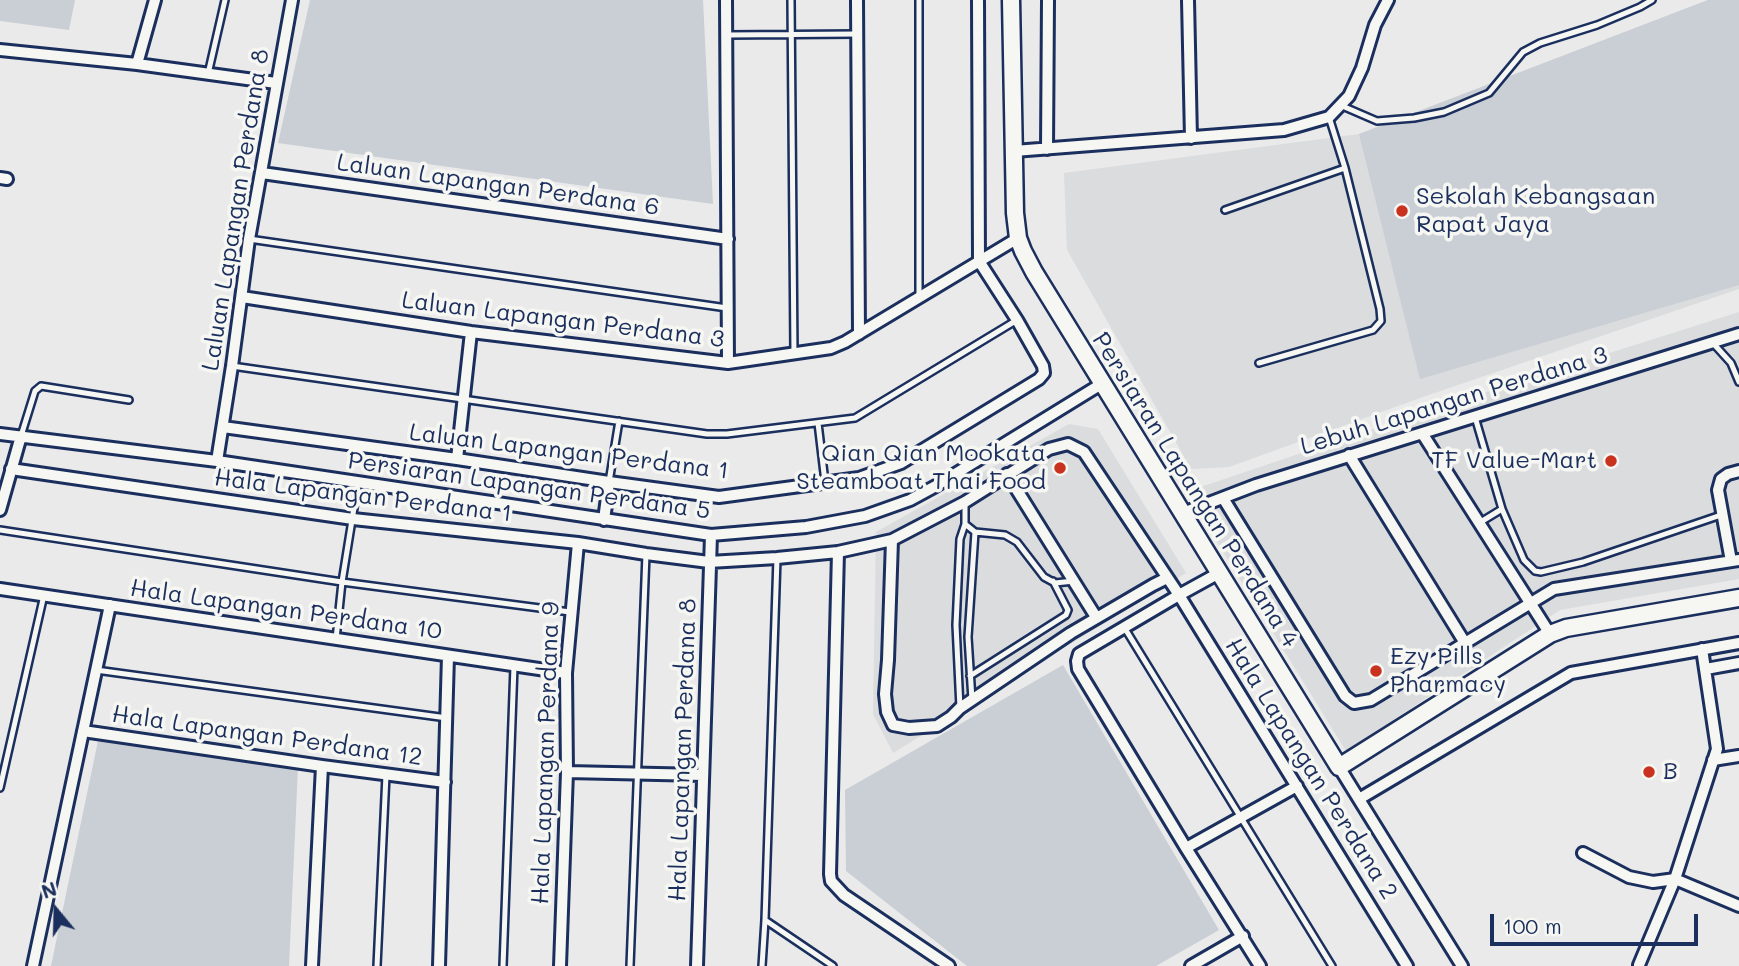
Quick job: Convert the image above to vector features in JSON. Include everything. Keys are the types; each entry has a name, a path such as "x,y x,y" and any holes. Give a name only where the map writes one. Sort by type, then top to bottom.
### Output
{"street":[{"path":"137,64 155,0"},
{"name":"Laluan Lapangan Perdana 8","path":"217,461 250,239 292,0"},
{"path":"726,0 729,363"},
{"path":"857,0 859,334"},
{"path":"978,0 979,261"},
{"name":"Persiaran Lapangan Perdana 4","path":"1011,0 1017,238 1034,272 1461,966"},
{"path":"1047,149 1048,0"},
{"path":"1188,0 1191,138"},
{"path":"1014,151 1284,130 1329,117 1349,96 1362,68 1375,24 1388,0"},
{"path":"0,50 137,64 276,83"},
{"name":"Laluan Lapangan Perdana 6","path":"262,173 728,239"},
{"name":"Laluan Lapangan Perdana 3","path":"242,297 471,332 729,363 831,348 859,334 1017,238"},
{"name":"Laluan Lapangan Perdana 1","path":"223,427 719,497 859,478 901,464 1039,379 1044,373 1043,366 1017,320 979,261"},
{"path":"457,459 471,332"},
{"name":"Lebuh Lapangan Perdana 3","path":"1183,513 1256,485 1349,455 1739,334"},
{"name":"Persiaran Lapangan Perdana 5","path":"0,434 217,461 711,535 806,527 865,516 910,500 1103,383"},
{"path":"1422,433 1550,634"},
{"path":"0,510 21,436"},
{"name":"Hala Lapangan Perdana 2","path":"965,502 1049,449 1068,444 1084,452 1179,595 1407,966"},
{"path":"1349,455 1465,643"},
{"name":"Hala Lapangan Perdana 1","path":"11,469 353,519 578,543 709,562 838,552 892,540 965,502"},
{"path":"1223,498 1345,696 1354,703 1371,700 1554,589 1735,561 1718,489 1721,479 1739,471"},
{"path":"1007,474 1097,617"},
{"path":"604,520 609,482"},
{"name":"Hala Lapangan Perdana 8","path":"697,966 711,535"},
{"path":"892,540 885,694 887,712 893,725 909,728 937,726 1097,617 1167,578"},
{"name":"Hala Lapangan Perdana 9","path":"560,966 567,772 566,673 578,543"},
{"path":"838,552 831,881 844,895 949,966"},
{"path":"1219,573 1079,654 1077,660 1078,669 1260,966"},
{"name":"Hala Lapangan Perdana 10","path":"0,589 566,673"},
{"path":"1339,766 1550,634 1566,628 1739,598"},
{"path":"33,966 110,605"},
{"path":"1359,799 1571,673 1739,643"},
{"path":"1639,965 1675,879 1717,748 1702,649"},
{"path":"439,966 448,656"},
{"path":"1706,669 1739,663"},
{"name":"Hala Lapangan Perdana 12","path":"83,730 445,782"},
{"path":"1713,760 1739,755"},
{"path":"312,966 322,766"},
{"path":"567,772 703,775"},
{"path":"1186,849 1297,786"},
{"path":"1583,853 1629,877 1653,882 1675,879 1739,905"},
{"path":"1191,966 1242,936"}],"lane":[{"path":"208,74 225,0"},
{"path":"791,0 794,354"},
{"path":"919,0 919,298"},
{"path":"1340,105 1377,121 1414,118 1444,111 1489,93 1523,52 1652,0"},
{"path":"727,35 857,34"},
{"path":"1259,363 1373,330 1381,321 1345,168 1329,117"},
{"path":"1225,210 1345,168"},
{"path":"250,239 727,308"},
{"path":"232,366 707,434 727,434 855,418 1017,320"},
{"path":"1712,342 1731,363 1739,382"},
{"path":"21,436 35,391 41,386 129,400"},
{"path":"1475,417 1502,509 1524,560 1535,571 1583,562 1723,514"},
{"path":"609,482 619,421"},
{"path":"818,424 825,482"},
{"path":"336,639 358,484"},
{"path":"960,708 956,625 960,539 965,524 965,502"},
{"path":"1479,523 1502,509"},
{"path":"965,524 975,533 1005,535 1017,542 1044,577 1055,583 1074,581"},
{"path":"0,530 342,582 570,612"},
{"path":"972,700 968,637 975,533"},
{"path":"631,966 646,554"},
{"path":"762,966 777,558"},
{"path":"970,676 1066,615 1068,610 1052,581"},
{"path":"0,788 44,595"},
{"path":"1124,627 1332,966"},
{"path":"503,966 514,666"},
{"path":"96,670 447,718"},
{"path":"377,966 386,775"},
{"path":"765,920 833,966"}],"shaded area":[{"path":"0,0 75,0 69,30 0,21"},
{"path":"310,0 703,0 713,204 278,143"},
{"name":"Sekolah Kebangsaan Rapat Jaya","path":"1708,0 1739,0 1739,289 1420,398 1229,467 1191,469 1067,250 1064,173 1359,134"},
{"path":"1708,0 1739,0 1739,285 1420,379 1359,134"},
{"path":"1739,312 1739,579 1560,610 1346,751 1186,492 1414,415"},
{"path":"1069,424 1098,429 1186,573 893,753 873,714 876,532"},
{"path":"1063,665 1219,930 1156,966 967,966 846,871 845,790"},
{"path":"98,741 298,767 289,966 51,966"}],"place":[{"name":"Sekolah Kebangsaan Rapat Jaya","path":"1402,211"},
{"name":"TF Value-Mart","path":"1611,461"},
{"name":"Qian Qian Mookata Steamboat Thai Food","path":"1060,468"},
{"name":"Ezy Pills Pharmacy","path":"1376,671"},
{"name":"B","path":"1649,772"}]}
